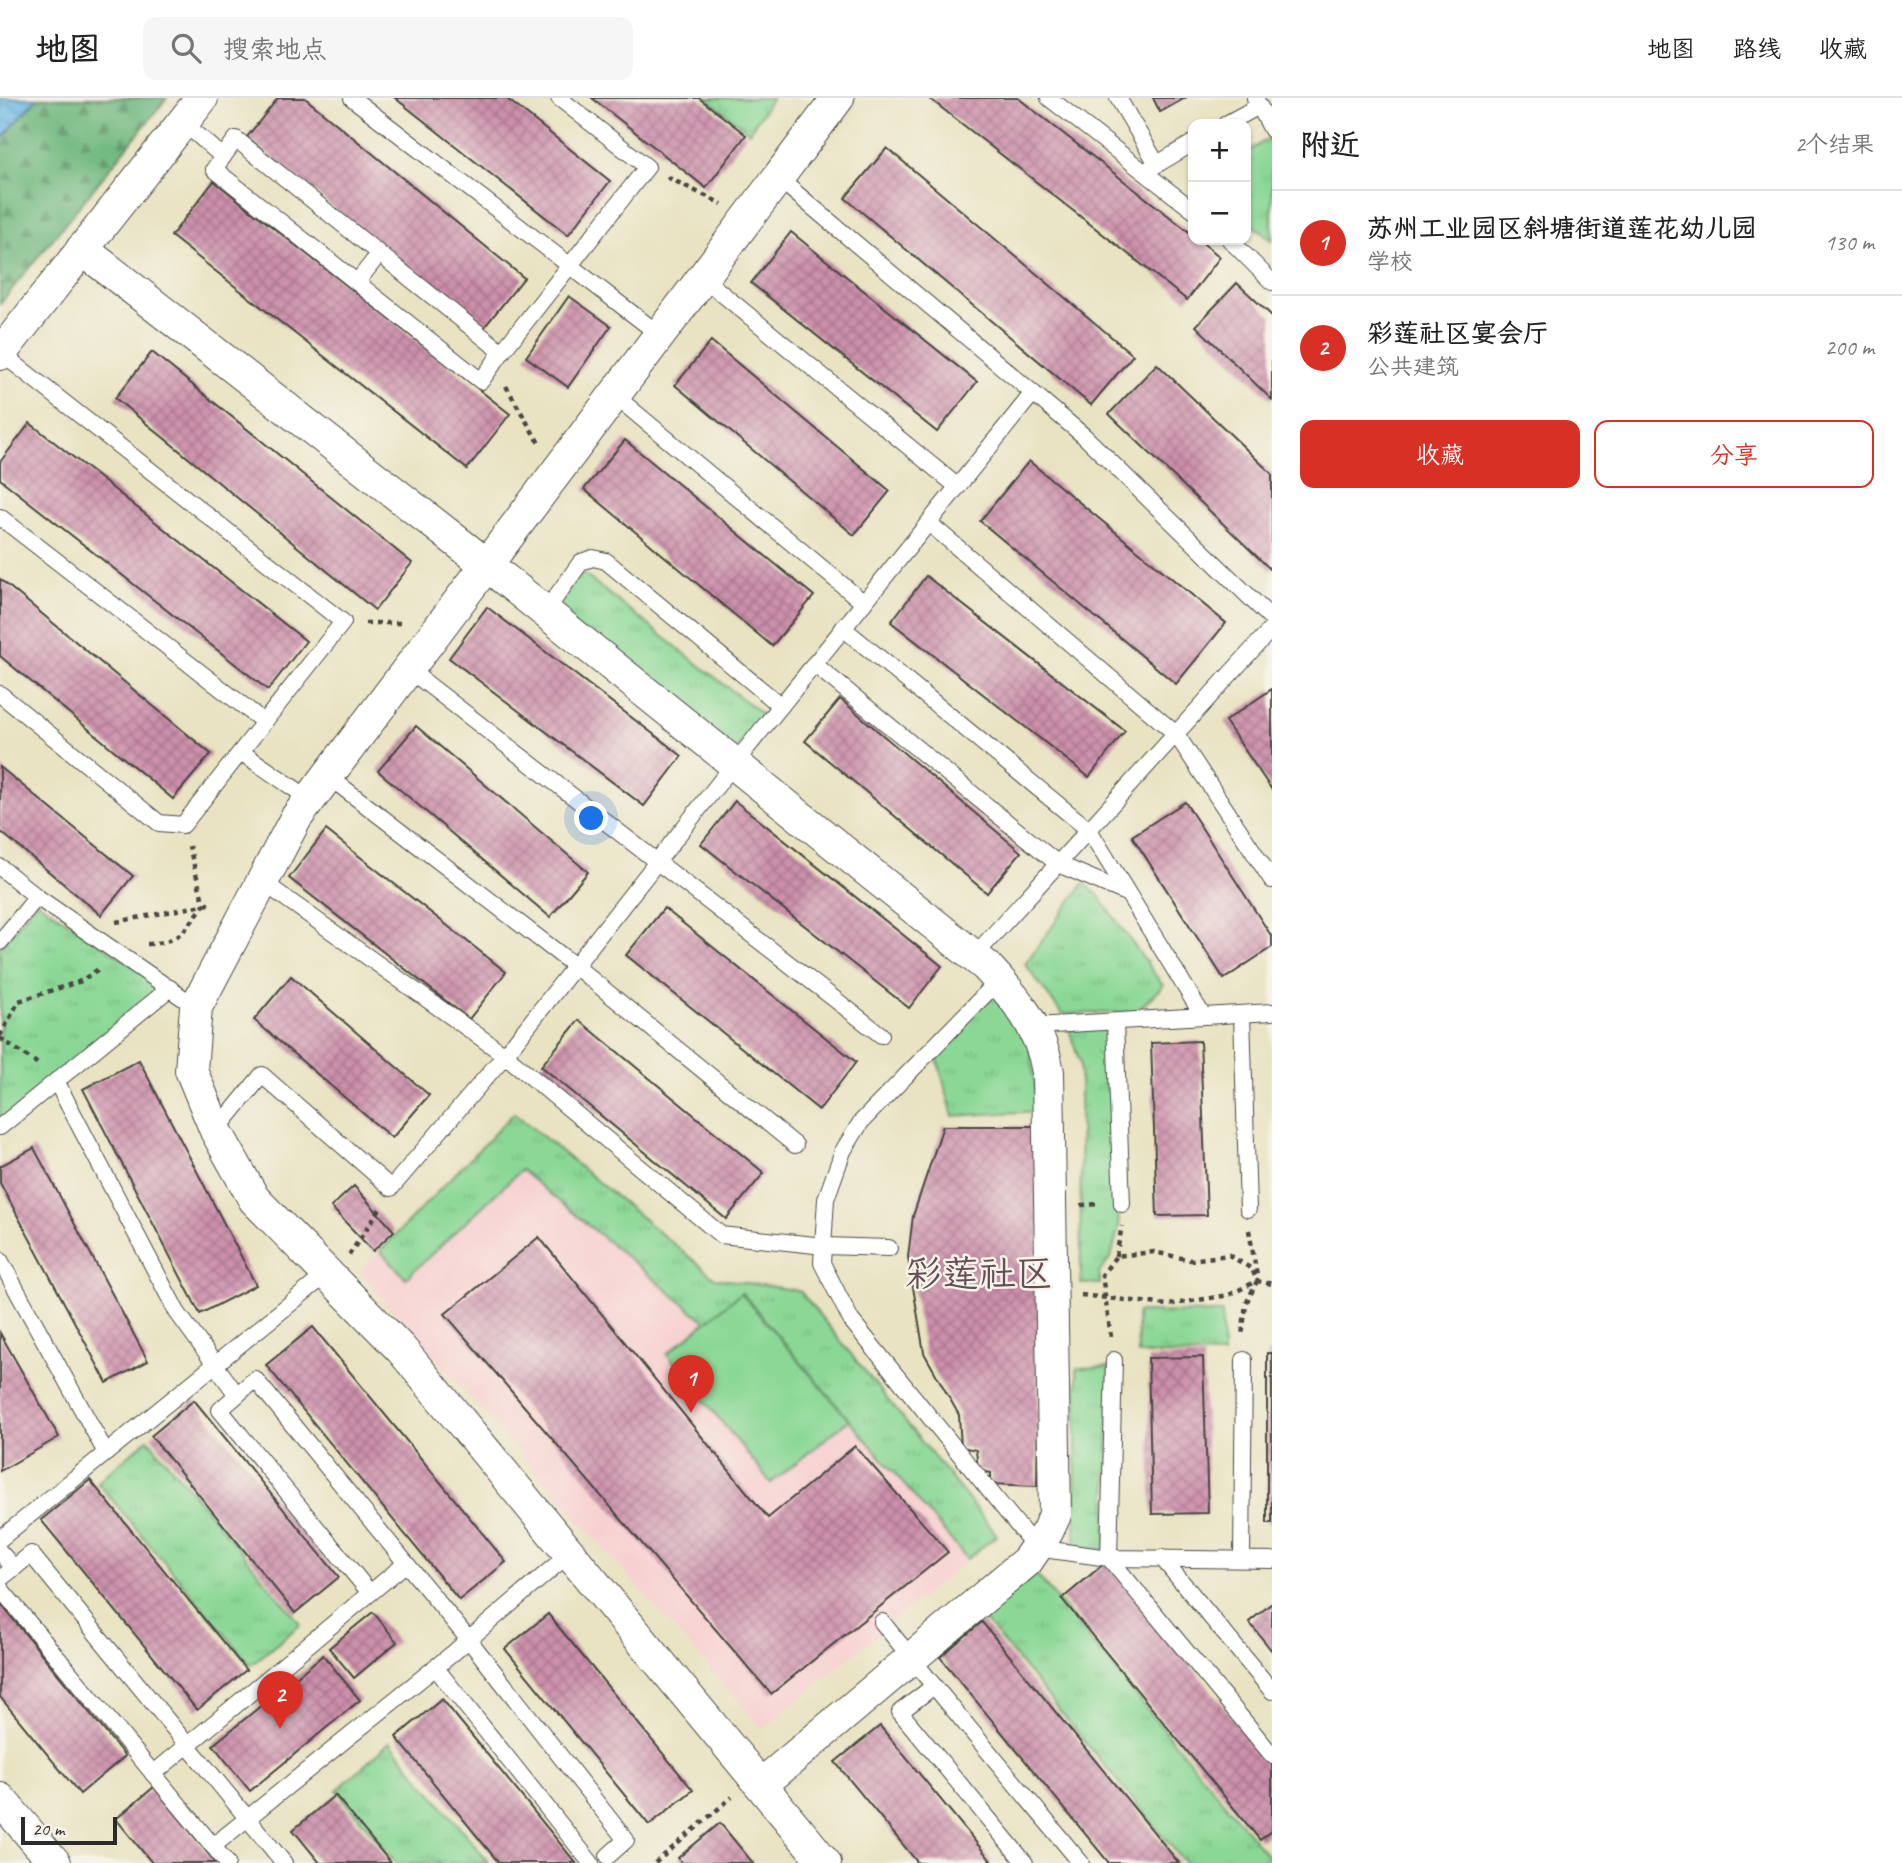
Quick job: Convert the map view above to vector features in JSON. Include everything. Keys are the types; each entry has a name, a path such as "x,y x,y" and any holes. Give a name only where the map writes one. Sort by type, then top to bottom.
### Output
{"street":[{"path":"825,1863 401,1349 254,1199 216,1131 191,1070 197,1007 296,818 838,98"},
{"path":"0,353 192,110"},
{"path":"82,250 486,565 974,956 999,980 1035,1026 1044,1046 1048,1072 1055,1515 1027,1561 758,1781"},
{"path":"0,1799 55,1863"}],"lane":[{"path":"352,98 660,335"},
{"path":"498,358 379,254 236,139 214,169 481,381 647,167 559,98"},
{"path":"1049,98 1151,168 1188,205"},
{"path":"1118,98 1151,168"},
{"path":"1233,119 1257,102 1272,130"},
{"path":"192,110 223,157"},
{"path":"1151,168 1188,146"},
{"path":"778,178 1084,436 1272,619"},
{"path":"1235,245 1272,282"},
{"path":"357,282 379,254"},
{"path":"703,278 958,486"},
{"path":"0,353 343,622 183,825 159,823 0,694"},
{"path":"216,1131 262,1075 391,1188 505,1055 734,764 1033,393"},
{"path":"614,395 864,603"},
{"path":"0,517 264,722"},
{"path":"929,523 1176,734 1272,880"},
{"path":"545,612 581,562 593,558 606,561 781,706"},
{"path":"843,628 1089,830 1203,1016"},
{"path":"974,956 1272,628"},
{"path":"814,664 1058,864 1126,893"},
{"path":"408,669 881,1035"},
{"path":"241,752 319,788 575,966 795,1145"},
{"path":"0,867 37,897 197,1007"},
{"path":"258,890 505,1055 721,1235 824,1246 889,1248"},
{"path":"0,942 37,897"},
{"path":"999,980 861,1122 843,1151 827,1199 822,1263 851,1320 1036,1548 1109,1558 1272,1560"},
{"path":"0,1127 170,988"},
{"path":"1035,1026 1272,1012"},
{"path":"1242,1014 1248,1209"},
{"path":"1115,1021 1122,1204"},
{"path":"56,1081 177,1312 237,1395"},
{"path":"0,1260 106,1452"},
{"path":"0,1539 328,1273"},
{"path":"1114,1360 1109,1558 1272,1755"},
{"path":"1242,1559 1244,1360"},
{"path":"370,1593 220,1410 255,1379 469,1640 626,1840 607,1861"},
{"path":"0,1552 14,1568"},
{"path":"213,1846 469,1640 570,1553"},
{"path":"0,1579 31,1554 284,1863"},
{"path":"1162,1558 1272,1691"},
{"path":"153,1774 405,1563"},
{"path":"0,1588 227,1863"},
{"path":"882,1622 1081,1863"},
{"path":"435,1667 591,1863"},
{"path":"934,1686 900,1712 1024,1863"}],"path":[{"path":"647,167 748,218"},
{"path":"498,358 556,473"},
{"path":"343,622 442,624"},
{"path":"84,929 204,905 258,890"},
{"path":"0,1038 53,1075 56,1081"},
{"path":"328,1273 352,1253 391,1188"},
{"path":"1244,1360 1242,1319 1257,1281 1248,1209"},
{"path":"1114,1360 1102,1275 1116,1256 1154,1252 1191,1260 1229,1255 1252,1269 1257,1281"},
{"path":"1052,1294 1106,1296 1168,1305 1229,1295 1257,1281 1272,1284"},
{"path":"655,1863 758,1781"}],"shaded area":[{"path":"514,1113 715,1278 800,1291 997,1535 763,1729 359,1272"}],"green space":[{"path":"37,98 167,98 0,304 0,141"},
{"path":"706,98 772,98 749,132"},
{"path":"1269,138 1272,145 1272,241 1251,223 1251,150"},
{"path":"581,572 764,716 733,753 554,609"},
{"path":"1084,883 1098,895 1163,986 1136,1012 1062,1014 1025,964"},
{"path":"37,901 167,989 0,1124 0,947"},
{"path":"996,987 1028,1028 1038,1111 953,1116 935,1050"},
{"path":"1112,1028 1119,1226 1111,1257 1099,1273 1100,1284 1081,1284 1080,1063 1069,1029"},
{"path":"514,1113 715,1278 800,1291 997,1535 967,1559 742,1293 706,1322 521,1170 406,1278 380,1251"},
{"path":"741,1293 849,1420 771,1483 667,1354"},
{"path":"1137,1312 1222,1313 1223,1355 1138,1354"},
{"path":"1110,1367 1106,1549 1075,1547 1077,1368"},
{"path":"148,1439 301,1624 251,1665 97,1482"},
{"path":"1036,1574 1272,1863 1185,1863 982,1617"},
{"path":"390,1742 489,1863 396,1863 337,1790"}],"water":[{"path":"0,98 37,98 0,141"}],"building":[{"path":"278,98 305,98 524,278 482,330 247,137"},
{"path":"395,98 506,98 610,181 568,235"},
{"path":"592,98 699,98 746,135 706,188"},
{"path":"929,98 1018,98 1188,231 1188,245 1205,245 1220,257 1187,300"},
{"path":"1153,98 1185,98 1160,112"},
{"path":"887,148 1133,355 1091,405 845,198"},
{"path":"214,181 510,414 467,469 171,236"},
{"path":"791,232 977,382 937,432 751,283"},
{"path":"1237,283 1272,316 1272,400 1196,326"},
{"path":"569,296 611,326 568,387 526,357"},
{"path":"711,341 890,491 854,535 675,385"},
{"path":"152,352 412,563 375,610 115,398"},
{"path":"1157,364 1272,474 1272,571 1109,414"},
{"path":"30,423 306,641 268,690 0,479 0,462"},
{"path":"625,440 814,596 772,646 584,489"},
{"path":"1029,461 1226,623 1176,684 980,521"},
{"path":"926,576 1125,731 1089,777 891,622"},
{"path":"0,579 211,754 173,799 0,656"},
{"path":"487,607 682,756 644,806 449,658"},
{"path":"1272,689 1272,790 1225,721"},
{"path":"840,699 1021,852 987,893 805,741"},
{"path":"416,726 588,872 550,917 378,771"},
{"path":"0,767 133,876 101,915 0,831"},
{"path":"735,801 942,966 909,1008 701,844"},
{"path":"1185,802 1272,937 1272,947 1224,979 1132,836"},
{"path":"326,830 506,972 469,1019 289,878"},
{"path":"664,908 856,1062 819,1110 626,955"},
{"path":"291,976 429,1095 392,1138 254,1020"},
{"path":"579,1020 764,1173 726,1219 541,1066"},
{"path":"1200,1041 1207,1215 1157,1216 1151,1043"},
{"path":"139,1060 256,1285 200,1314 83,1089"},
{"path":"943,1126 1042,1126 1037,1486 991,1484 991,1473 978,1470 976,1450 961,1447 959,1415 924,1353 908,1257 913,1216"},
{"path":"34,1148 148,1361 107,1383 0,1183 0,1166"},
{"path":"354,1186 394,1231 373,1251 331,1207"},
{"path":"539,1237 768,1518 855,1446 948,1552 771,1694 445,1314"},
{"path":"313,1327 506,1562 459,1600 266,1365"},
{"path":"0,1333 59,1437 0,1471"},
{"path":"1267,1353 1272,1353 1272,1523 1267,1523"},
{"path":"1203,1357 1208,1513 1152,1514 1148,1358"},
{"path":"194,1400 339,1577 295,1613 151,1436"},
{"path":"90,1480 246,1670 197,1710 41,1520"},
{"path":"1106,1562 1272,1765 1272,1830 1260,1840 1062,1599"},
{"path":"0,1603 125,1756 80,1794 0,1697"},
{"path":"1272,1603 1272,1651 1249,1622"},
{"path":"373,1612 397,1642 354,1678 329,1648"},
{"path":"548,1614 693,1790 649,1825 505,1649"},
{"path":"982,1622 1179,1863 1109,1863 940,1657"},
{"path":"323,1655 360,1700 250,1791 213,1745"},
{"path":"442,1699 576,1863 499,1863 396,1737"},
{"path":"880,1726 993,1863 918,1863 835,1762"},
{"path":"154,1787 216,1863 152,1863 116,1819"},
{"path":"335,1795 391,1863 320,1863 293,1830"},
{"path":"720,1823 753,1863 682,1863 678,1858"}],"place":[{"name":"苏州工业园区斜塘街道莲花幼儿园","path":"691,1413"},
{"name":"彩莲社区宴会厅","path":"280,1729"}],"district":[{"name":"彩莲社区","path":"979,1273"}]}
